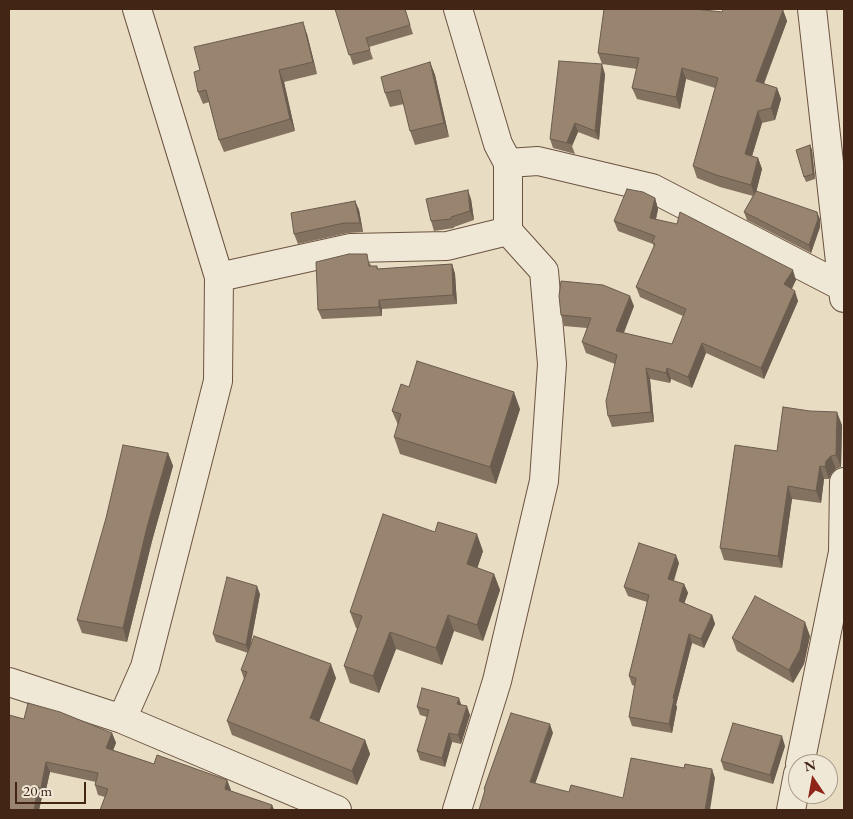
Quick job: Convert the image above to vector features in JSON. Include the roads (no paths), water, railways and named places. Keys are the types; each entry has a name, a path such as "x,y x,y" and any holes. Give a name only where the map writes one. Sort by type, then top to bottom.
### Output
{"street":[{"path":"122,719 145,667 218,381 219,277 137,9"},
{"path":"457,810 497,681 544,481 552,364 544,271 508,231 508,163 498,144 458,9"},
{"path":"812,9 840,224 844,292"},
{"path":"508,163 538,161 652,188 844,292"},
{"path":"219,277 351,248 447,246 508,231"},
{"path":"802,754 844,552 844,482"},
{"path":"9,682 122,719 337,810"}]}
